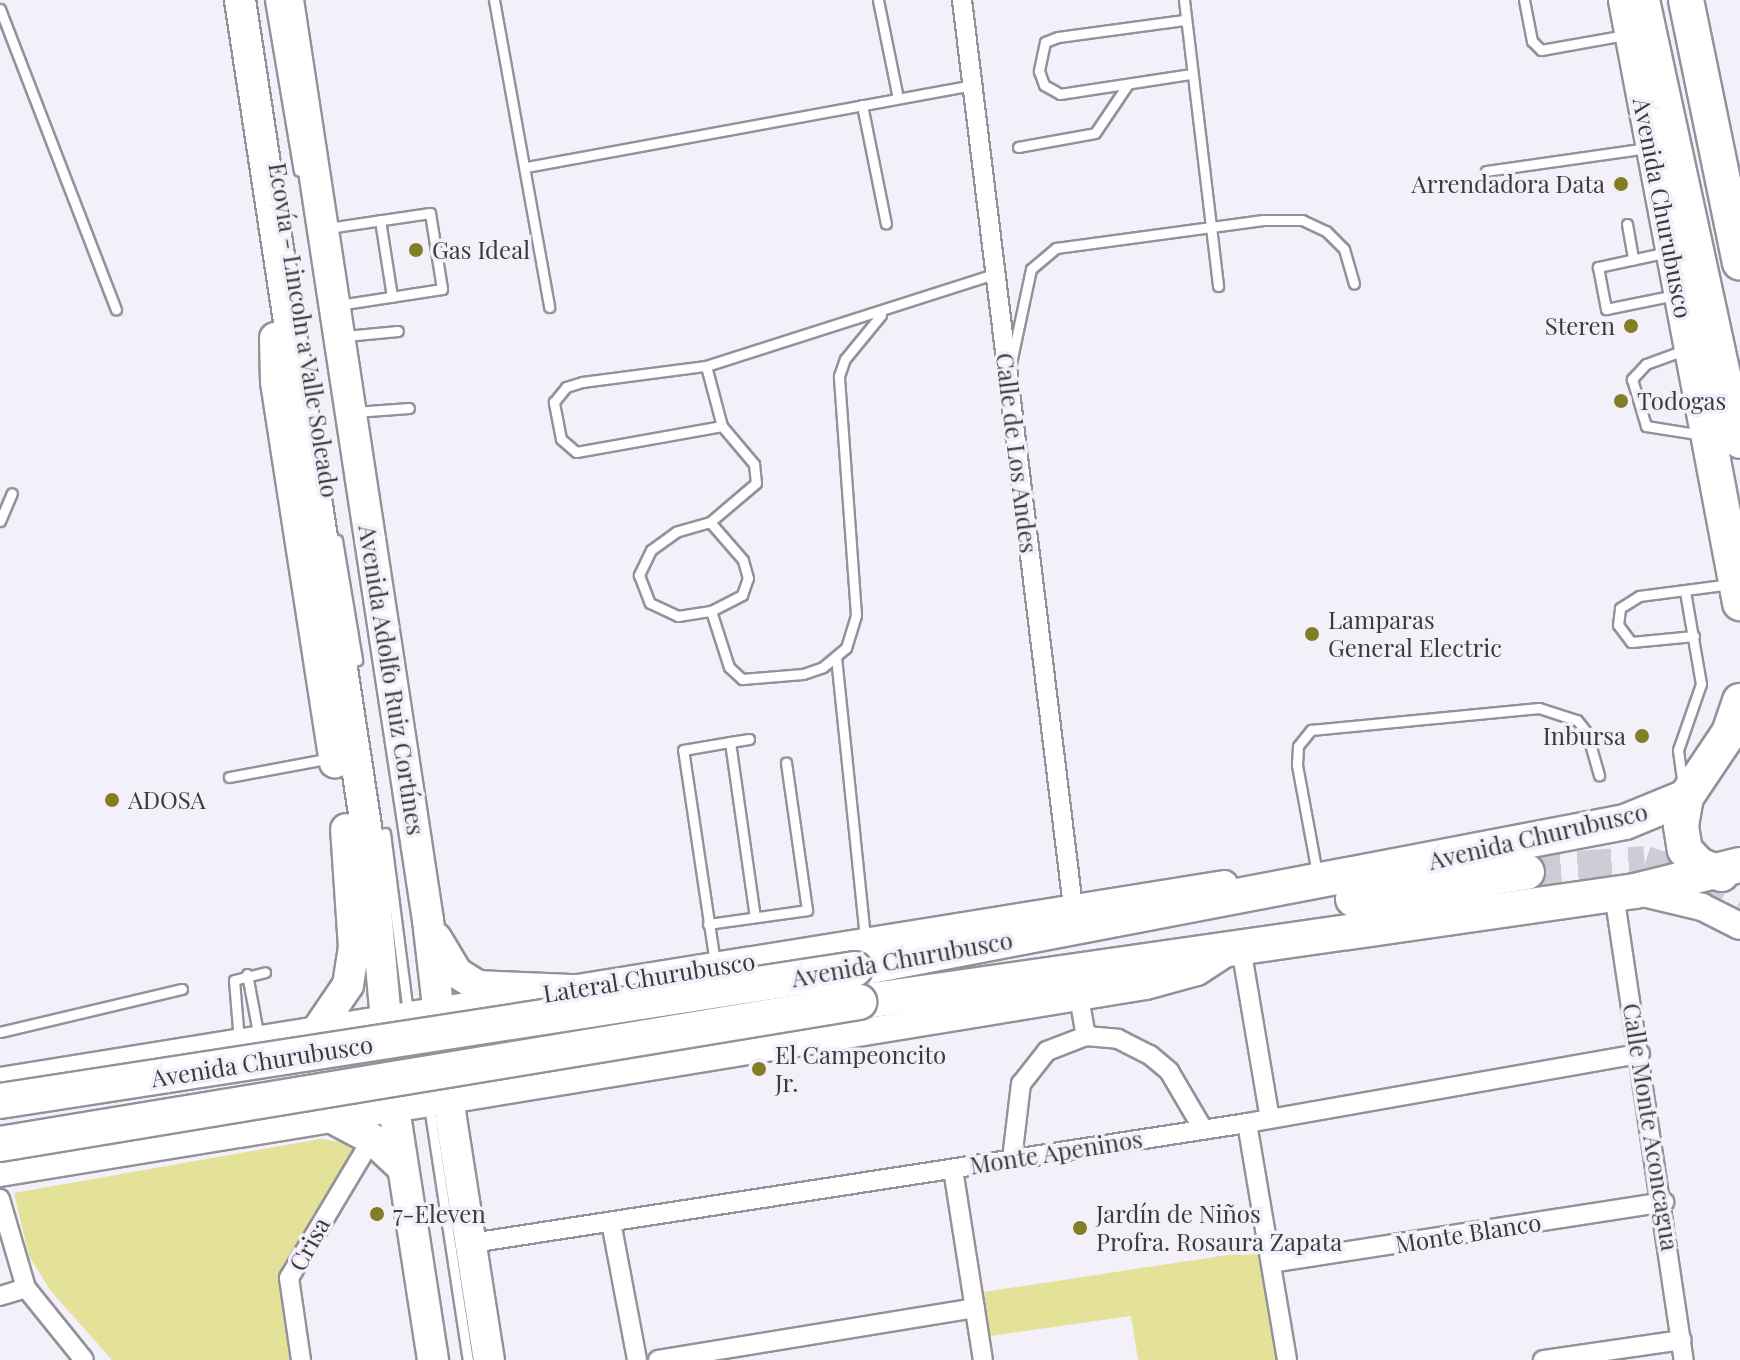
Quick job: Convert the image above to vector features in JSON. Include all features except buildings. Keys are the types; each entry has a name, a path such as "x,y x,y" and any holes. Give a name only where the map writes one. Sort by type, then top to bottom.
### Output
{"highway":[{"name":"Avenida Churubusco","path":"1626,0 1641,32 1652,147 1737,594"},
{"path":"1686,0 1736,224 1740,263"},
{"path":"1730,870 1699,865 1685,850 1681,826 1686,797 1729,733 1740,701"},
{"name":"Avenida Churubusco","path":"0,1144 860,971 1310,886 1625,822 1686,797"},
{"name":"Avenida Churubusco","path":"0,1101 860,971 1236,949 1625,893 1730,870"},
{"path":"1104,925 1157,930 1527,872"}],"main road":[{"name":"Avenida Adolfo Ruiz Cortínes","path":"240,0 372,866 415,1015 419,1108 472,1243 489,1360"},
{"name":"Avenida Adolfo Ruiz Cortínes","path":"288,0 340,336 421,916 415,1015 419,1108 402,1167 438,1353"},
{"path":"1644,0 1641,32 1740,443"},
{"path":"271,212 276,382 351,862 354,948 348,985 316,1032"},
{"path":"421,916 444,959 478,986 574,990"},
{"path":"332,1118 372,1139 402,1167"}],"street":[{"name":"Calle de Los Andes","path":"962,0 1073,906"},
{"name":"Lateral Churubusco","path":"0,1081 249,1045 715,966 860,971 1073,906 1249,882 1310,886"},
{"path":"1625,893 1702,907 1740,926"},
{"name":"Calle Monte Aconcagua","path":"1625,893 1640,1054 1664,1202 1684,1360"},
{"path":"0,1173 332,1118 419,1108 516,1088 1079,997 1184,977 1236,949 1270,1119"},
{"path":"574,990 588,1076"},
{"path":"1079,997 1086,1036"},
{"path":"503,1000 516,1088"},
{"path":"1012,1159 1021,1084 1047,1051 1086,1036 1118,1039 1150,1055 1169,1071 1203,1129"},
{"name":"Monte Apeninos","path":"472,1243 1247,1123 1640,1054"},
{"path":"1247,1123 1287,1360"},
{"name":"Crisa","path":"301,1360 289,1278 372,1139"},
{"path":"953,1169 983,1360"},
{"path":"0,1199 26,1288 84,1360"},
{"name":"Monte Blanco","path":"1271,1263 1664,1202"},
{"path":"611,1222 637,1360"},
{"path":"0,1296 26,1288"},
{"path":"658,1360 975,1308"},
{"path":"1543,1360 1682,1340"}],"lane":[{"name":"Ecovía - Lincoln a Valle Soleado","path":"251,0 304,330"},
{"path":"270,0 301,183"},
{"path":"494,0 549,307"},
{"path":"878,0 898,98"},
{"path":"1184,0 1208,228 1218,286"},
{"path":"1524,0 1532,41 1541,50 1641,32"},
{"path":"0,9 116,309"},
{"path":"1184,20 1058,37 1045,42 1038,55 1044,85 1060,94 1191,74"},
{"path":"1018,147 1095,133 1128,84"},
{"path":"526,167 971,85"},
{"path":"862,105 886,224"},
{"path":"1486,171 1652,147"},
{"path":"324,228 430,213 442,289 335,306"},
{"path":"1007,374 1025,284 1047,252 1275,219 1315,224 1344,249 1354,284"},
{"path":"380,220 392,297"},
{"path":"1627,224 1633,259"},
{"path":"1672,252 1598,267 1606,309 1680,294"},
{"path":"316,274 377,656"},
{"path":"722,426 588,454 568,448 554,423 554,402 566,387 706,366 884,312 925,293 994,274"},
{"path":"711,611 729,667 742,679 775,680 823,667 846,648 856,615 839,376 845,359 884,312"},
{"path":"340,336 398,331"},
{"path":"1690,347 1646,364 1632,379 1646,426 1707,435"},
{"path":"706,366 722,426 754,464 757,477 753,488 710,522 663,538 641,563 642,593 667,613 711,611 742,595 748,578 736,549 710,522"},
{"path":"351,412 409,408"},
{"path":"0,521 12,493"},
{"path":"336,534 357,660"},
{"path":"1694,636 1631,642 1618,625 1620,608 1631,599 1685,591 1737,594"},
{"path":"1685,591 1701,684 1678,750 1686,797"},
{"path":"836,657 860,971"},
{"path":"1310,886 1297,765 1298,746 1311,730 1552,710 1577,720 1587,733 1599,775"},
{"path":"715,966 683,750 749,739"},
{"path":"730,742 755,917"},
{"path":"229,777 335,758"},
{"path":"708,924 807,910 786,762"},
{"path":"403,829 421,916"},
{"path":"385,833 415,1015 427,1043"},
{"path":"409,1046 420,970"},
{"path":"265,972 237,977 233,986 249,1045 265,1071"},
{"path":"244,1075 249,1045 247,974"},
{"path":"0,1032 182,989"},
{"path":"419,1108 427,1058"},
{"path":"409,1061 468,1360"},
{"path":"264,1130 267,1085"},
{"path":"246,1089 264,1130"},
{"path":"422,1199 438,1353"}],"shaded area":[{"path":"320,1139 358,1144 283,1265 295,1360 112,1360 50,1290 29,1256 14,1193"},
{"path":"1260,1250 1278,1360 1138,1360 1131,1316 990,1336 984,1292"}],"tunnel":[{"path":"1527,872 1645,863 1694,879 1740,906"}],"place":[{"name":"Arrendadora Data","path":"1621,184"},
{"name":"Gas Ideal","path":"416,250"},
{"name":"Steren","path":"1631,326"},
{"name":"Todogas","path":"1621,401"},
{"name":"Lamparas General Electric","path":"1312,634"},
{"name":"Inbursa","path":"1642,736"},
{"name":"ADOSA","path":"112,800"},
{"name":"El Campeoncito Jr.","path":"759,1069"},
{"name":"7-Eleven","path":"377,1214"},
{"name":"Jardín de Niños Profra. Rosaura Zapata","path":"1080,1228"}]}
